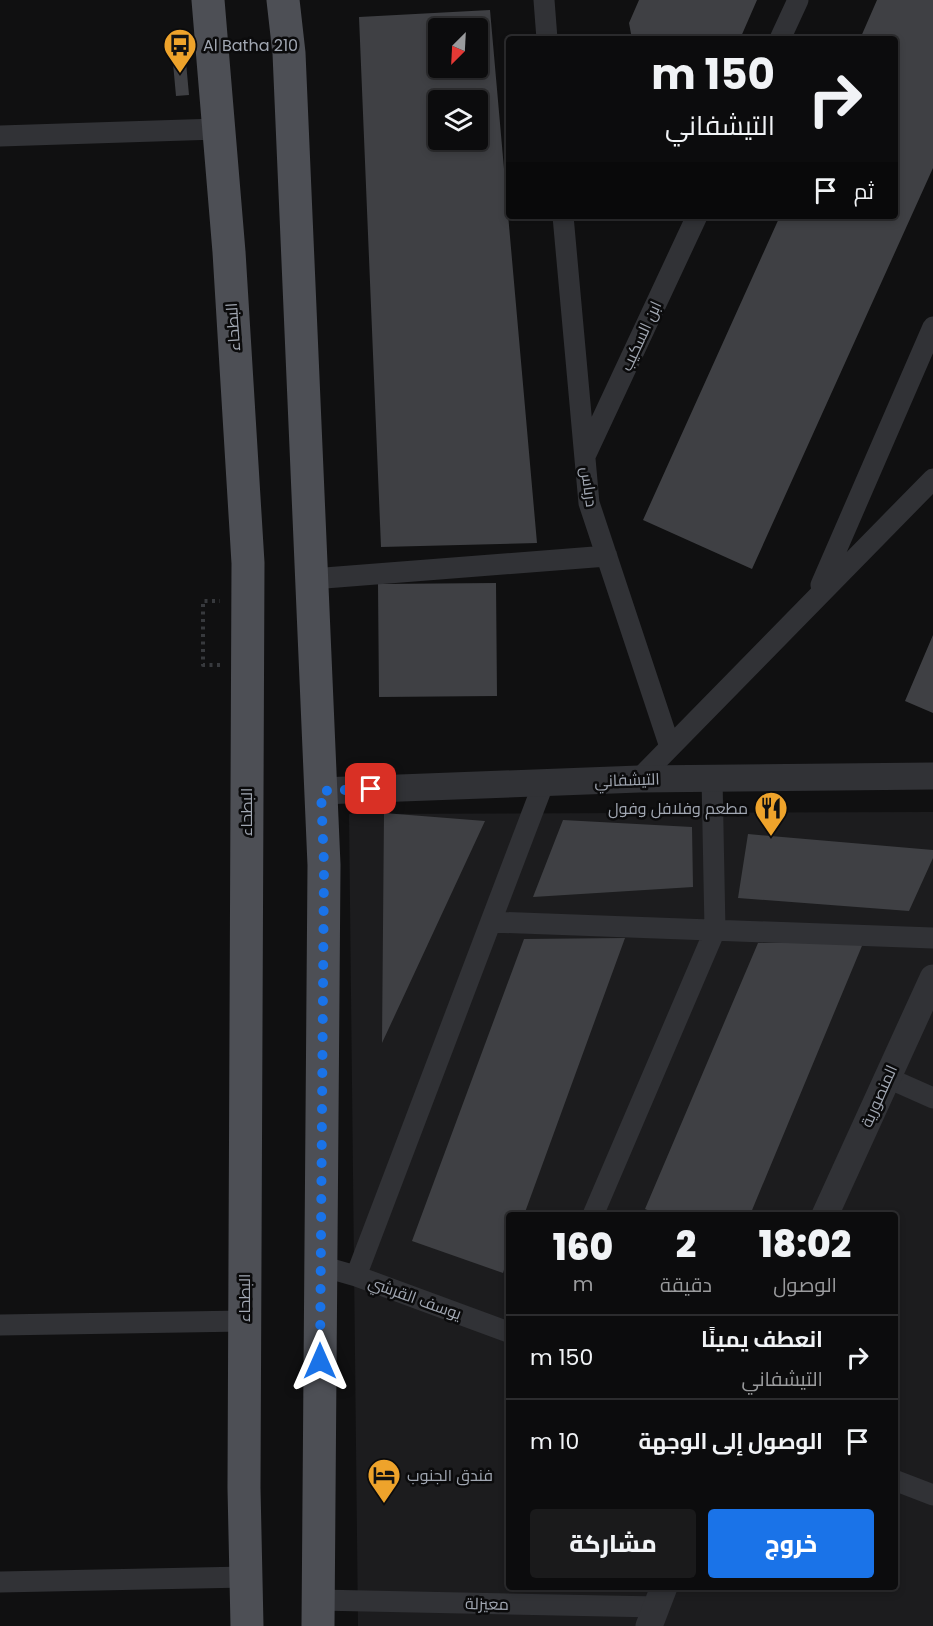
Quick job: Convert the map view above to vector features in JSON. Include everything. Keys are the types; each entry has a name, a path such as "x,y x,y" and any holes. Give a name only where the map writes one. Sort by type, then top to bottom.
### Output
{"main road":[{"name":"البطحاء","path":"208,0 229,252 247,551 244,1321 247,1626"},
{"path":"283,0 289,53 324,865 318,1613"}],"street":[{"path":"544,0 547,36"},
{"path":"547,36 560,0"},
{"path":"781,36 798,0"},
{"path":"0,136 217,129"},
{"name":"درباس","path":"563,219 590,503 670,747"},
{"name":"ابن السكيب","path":"585,457 696,219"},
{"path":"816,598 933,327"},
{"path":"639,779 933,480"},
{"path":"312,579 607,556"},
{"name":"التيشفاني","path":"321,791 639,779 933,776"},
{"path":"593,1212 715,930 712,778"},
{"path":"356,1276 544,782"},
{"path":"491,922 933,938"},
{"name":"المنصورية","path":"826,1212 933,978"},
{"path":"888,1078 933,1098"},
{"name":"يوسف القرشي","path":"321,1266 506,1327"},
{"path":"0,1325 244,1321"},
{"path":"898,1482 933,1495"},
{"path":"0,1582 246,1577"},
{"name":"معيزلة","path":"318,1613 657,1607"}],"path":[{"path":"203,665 203,601 247,602"}],"shaded area":[{"path":"933,812 933,1626 358,1626 349,814"}],"building":[{"path":"639,0 757,0 741,36 631,36 629,23"},
{"path":"877,0 933,0 933,168 752,569 643,520 779,219 898,219 898,36 861,36"},
{"path":"490,10 506,191 506,219 508,219 537,543 381,547 359,17"},
{"path":"185,51 189,95 176,96 172,52"},
{"path":"496,583 497,696 379,697 378,584"},
{"path":"933,635 933,713 905,701"},
{"path":"384,813 485,821 382,1043"},
{"path":"563,820 692,827 693,887 533,897"},
{"path":"748,834 933,850 933,858 909,911 738,898"},
{"path":"625,938 525,1212 506,1212 506,1263 503,1273 412,1241 524,939"},
{"path":"864,941 751,1212 652,1212 645,1209 758,943"}],"place":[{"name":"Al Batha 210","path":"180,74"},
{"name":"مطعم وفلافل وفول","path":"771,837"},
{"name":"فندق الجنوب","path":"384,1504"}],"route":[{"path":"320,1361 324,865 321,791 371,789"}]}
